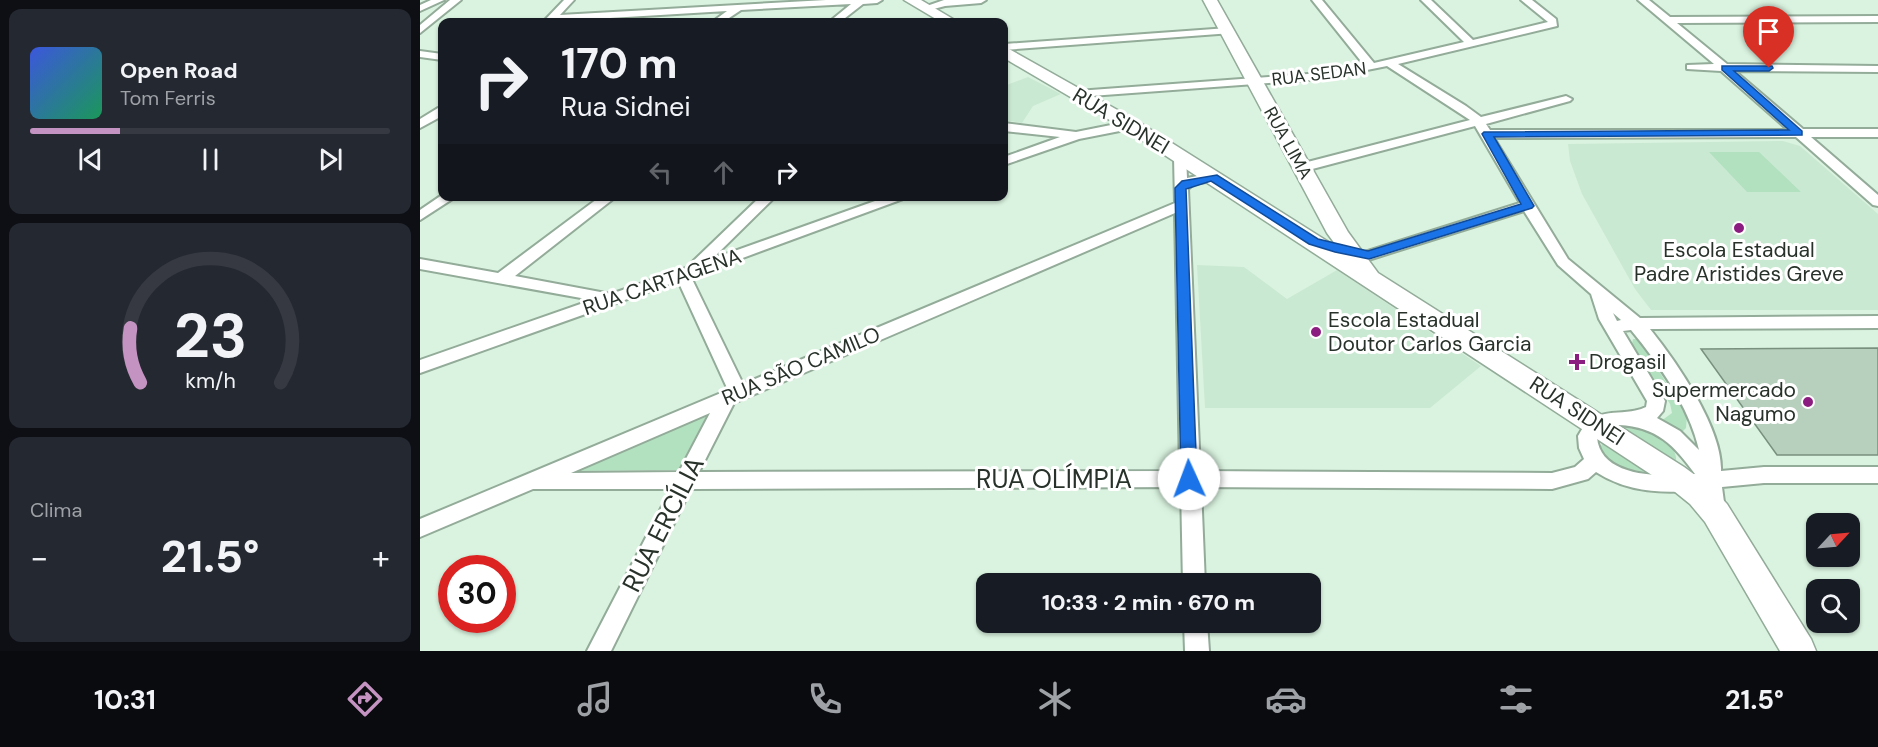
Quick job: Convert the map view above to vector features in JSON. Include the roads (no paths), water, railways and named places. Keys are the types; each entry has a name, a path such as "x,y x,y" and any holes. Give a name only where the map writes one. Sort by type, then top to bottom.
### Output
{"main road":[{"path":"911,0 942,18"},
{"name":"RUA LIMA","path":"1210,0 1338,233 1360,255 1375,281"},
{"name":"RUA SIDNEI","path":"1008,54 1131,125 1704,492"},
{"path":"1314,241 1328,240 1338,233"},
{"path":"1314,241 1360,255"},
{"path":"1704,492 1799,651"}],"street":[{"path":"420,8 439,0"},
{"path":"420,30 456,0"},
{"path":"552,18 569,0"},
{"path":"839,18 862,0"},
{"path":"579,18 877,0"},
{"path":"926,8 943,1 981,0"},
{"path":"1317,0 1371,67"},
{"path":"1426,0 1472,44"},
{"name":"RUA SEDAN","path":"1077,94 1322,76 1389,63 1550,25 1553,21 1526,0"},
{"path":"1643,0 1725,68 1878,202"},
{"path":"723,18 741,7"},
{"path":"420,18 432,19"},
{"path":"1666,20 1878,20"},
{"path":"1008,47 1228,31"},
{"path":"420,54 438,56"},
{"path":"1389,63 1461,108 1479,122 1563,261 1636,324 1654,346 1702,423 1712,464 1704,492"},
{"path":"1691,67 1878,69"},
{"path":"1301,168 1566,99"},
{"path":"420,124 438,113"},
{"path":"1505,115 1506,123 1525,134"},
{"path":"1008,160 1076,136 1131,125"},
{"path":"1008,128 1076,136"},
{"path":"1487,134 1878,133"},
{"path":"1180,157 1193,573"},
{"name":"RUA SÃO CAMILO","path":"420,528 733,395 1181,196 1190,181 1213,177"},
{"path":"420,216 442,201"},
{"path":"501,279 603,201"},
{"path":"733,395 685,273 764,201"},
{"name":"RUA CARTAGENA","path":"420,367 890,201"},
{"path":"1360,255 1528,206"},
{"path":"420,264 613,299"},
{"path":"1599,294 1613,330 1656,401 1654,411 1640,418 1613,418 1598,424 1587,436 1588,448 1596,460 1612,472 1642,483 1704,492 1761,475 1878,475"},
{"path":"1613,330 1626,324 1878,322"},
{"name":"RUA ERCÍLIA","path":"599,651 685,480 733,395"},
{"path":"1640,418 1670,433 1704,492"},
{"name":"RUA OLÍMPIA","path":"530,481 1189,479 1552,481 1581,473 1596,460"},
{"path":"1196,633 1197,651"}],"place":[{"name":"Escola Estadual Padre Aristides Greve","path":"1739,228"},
{"name":"Escola Estadual Doutor Carlos Garcia","path":"1316,332"},
{"name":"Drogasil","path":"1577,362"},
{"name":"Supermercado Nagumo","path":"1808,402"}]}
